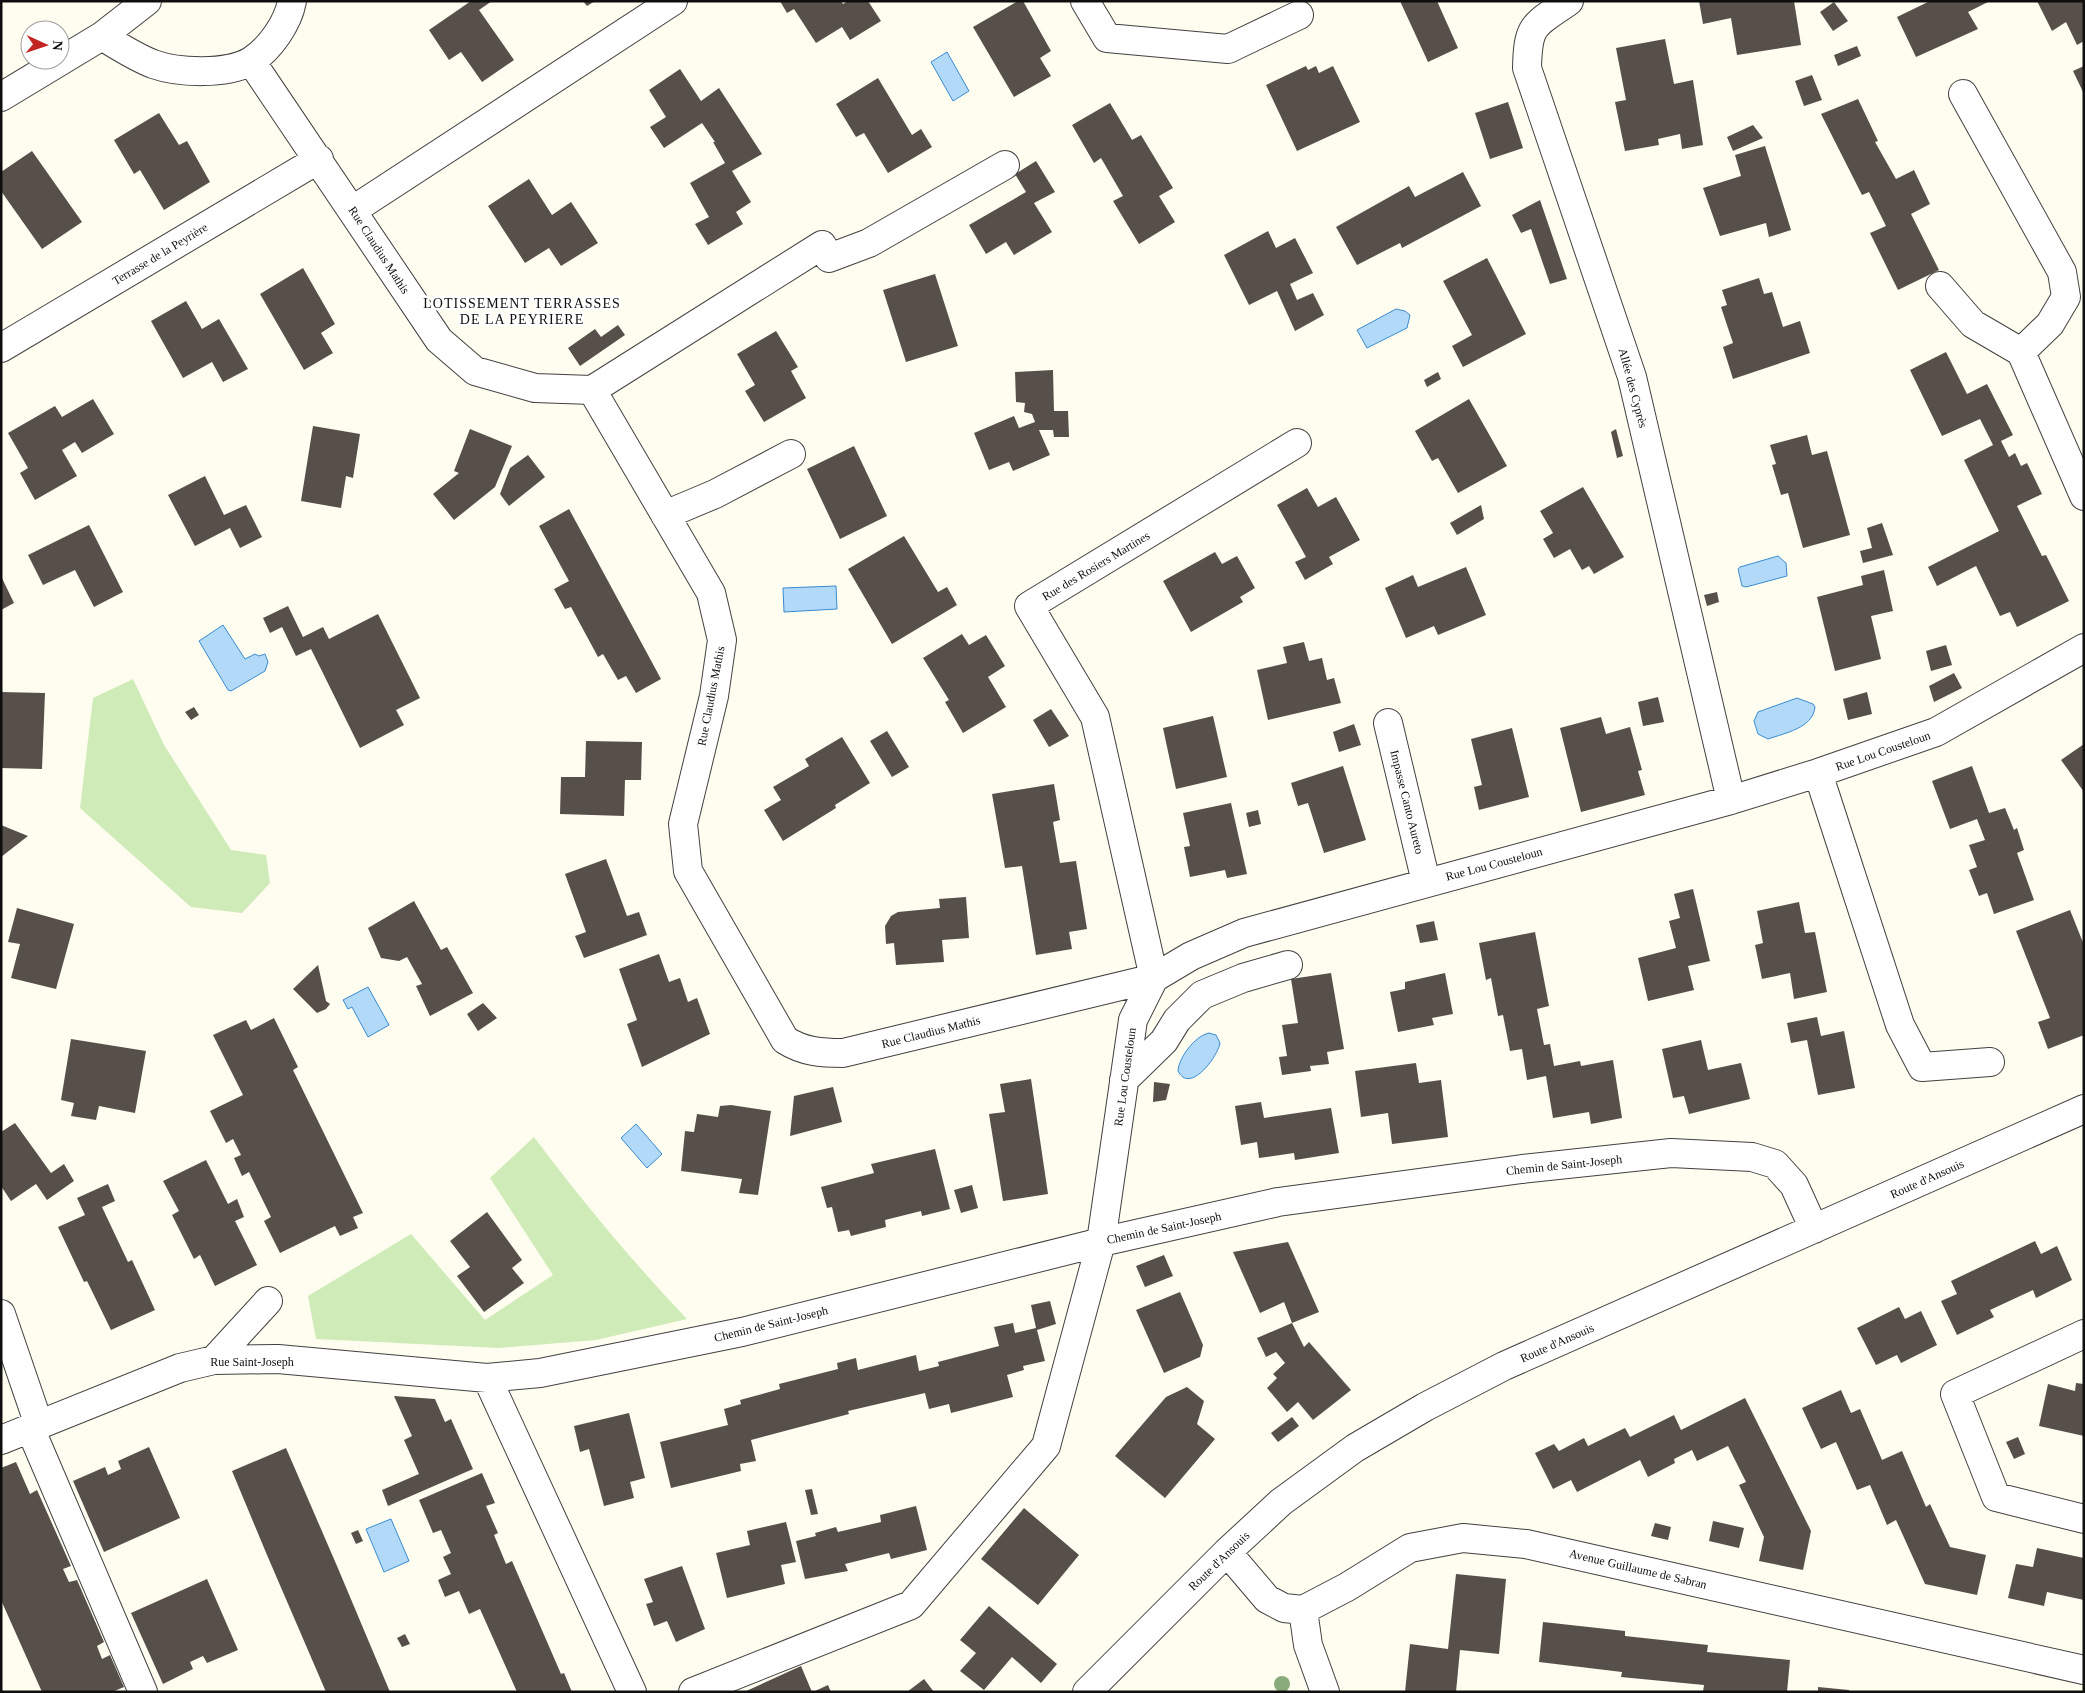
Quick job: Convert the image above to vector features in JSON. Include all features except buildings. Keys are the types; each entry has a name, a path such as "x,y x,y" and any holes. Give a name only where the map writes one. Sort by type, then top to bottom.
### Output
{"street":[{"path":"1,98 102,36 121,10 147,1"},
{"path":"102,36 153,64 180,70 220,71 251,61 277,35 292,1"},
{"path":"353,210 673,1"},
{"path":"1085,1 1107,38 1228,49 1299,15"},
{"name":"Allée des Cyprès","path":"1569,1 1533,28 1527,44 1527,68 1632,377 1731,800"},
{"name":"Rue Claudius Mathis","path":"251,61 439,340 475,371 535,388 592,390 711,593 722,640 714,696 683,824 688,871 786,1040 799,1049 823,1054 844,1053 1154,978"},
{"path":"1963,94 2062,272 2066,297 2050,324 2021,352"},
{"name":"Terrasse de la Peyrière","path":"1,348 318,159"},
{"path":"592,390 822,245 829,258 869,243 1005,165"},
{"path":"1940,286 1973,324 2021,352 2084,496"},
{"name":"Rue des Rosiers Martines","path":"1154,978 1095,717 1028,606 1297,443"},
{"path":"665,515 715,494 791,454"},
{"name":"Rue Lou Cousteloun","path":"694,1692 911,1605 1046,1446 1101,1242 1133,1020 1154,978 1191,956 1244,933 1731,800 1818,773 1936,732 2084,648"},
{"name":"Impasse Canto Aureto","path":"1388,723 1426,882"},
{"path":"1818,773 1900,1025 1922,1067 1990,1062"},
{"path":"1124,1080 1164,1041 1177,1020 1202,995 1242,978 1288,965"},
{"name":"Route d'Ansouis","path":"1091,1689 1227,1552 1281,1502 1355,1448 1425,1407 1504,1366 2084,1109"},
{"name":"Chemin de Saint-Joseph","path":"487,1378 558,1370 742,1332 1101,1242 1278,1202 1522,1169 1672,1153 1752,1156 1774,1164 1794,1184 1814,1229"},
{"path":"214,1360 268,1301"},
{"path":"1,1314 35,1427 144,1692"},
{"path":"2084,1334 1955,1394 1996,1497 2084,1519"},
{"name":"Rue Saint-Joseph","path":"1,1440 180,1368 214,1360 278,1359 487,1378"},
{"path":"487,1378 632,1692"},
{"name":"Avenue Guillaume de Sabran","path":"1303,1610 1347,1587 1410,1548 1463,1538 1526,1544 2084,1670"},
{"path":"1227,1552 1267,1599 1284,1608 1303,1610 1308,1645 1325,1692"}],"green space":[{"path":"133,679 164,745 231,850 266,855 270,883 242,913 191,907 80,808 93,698"},
{"path":"534,1137 608,1230 687,1319 596,1340 499,1348 316,1339 308,1296 411,1234 485,1320 553,1275 490,1178"}],"water":[{"path":"947,52 969,91 953,101 931,62"},
{"path":"1396,309 1405,311 1410,315 1407,328 1367,348 1357,330"},
{"path":"1778,556 1786,563 1787,576 1746,587 1742,586 1738,569 1740,567"},
{"path":"836,586 837,609 784,612 783,588"},
{"path":"223,625 245,659 255,654 259,656 265,654 268,662 265,671 231,691 228,690 199,641"},
{"path":"1797,698 1813,704 1815,707 1813,714 1804,725 1768,739 1758,734 1754,721 1758,712"},
{"path":"368,987 389,1025 368,1037 352,1007 348,1009 343,1000"},
{"path":"1209,1033 1216,1035 1220,1043 1214,1056 1203,1071 1196,1076 1189,1079 1183,1077 1178,1071 1181,1060 1198,1038"},
{"path":"636,1124 662,1154 647,1168 621,1138"},
{"path":"391,1519 409,1561 384,1572 366,1529"}],"district":[{"name":"LOTISSEMENT TERRASSES DE LA PEYRIERE","path":"522,312"}]}
